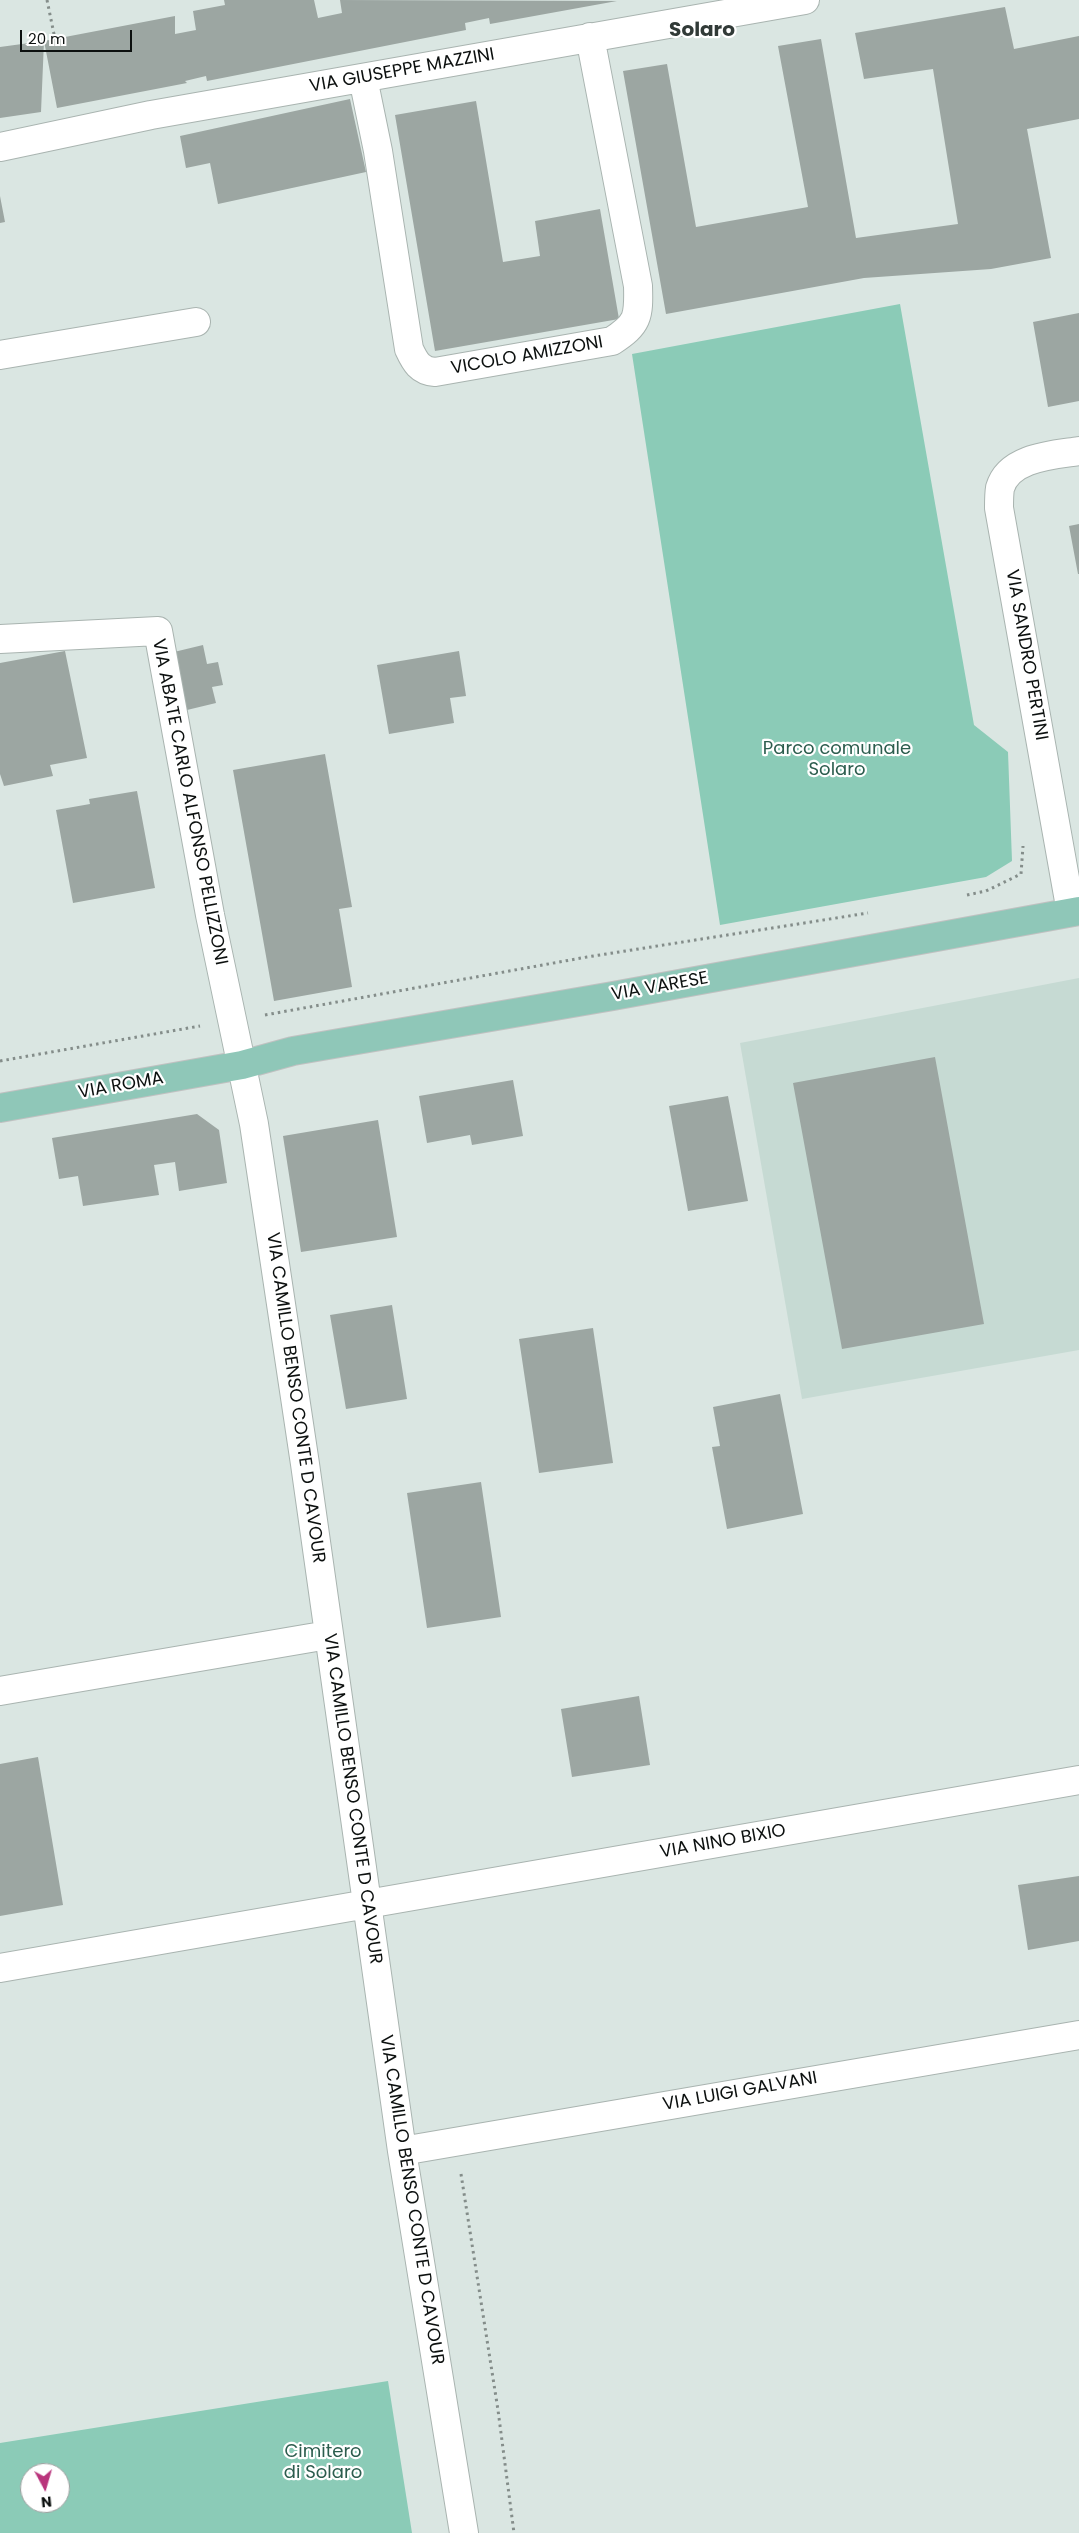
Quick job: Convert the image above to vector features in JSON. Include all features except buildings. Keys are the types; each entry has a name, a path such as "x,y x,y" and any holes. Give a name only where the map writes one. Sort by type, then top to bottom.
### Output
{"main road":[{"name":"VIA VARESE","path":"242,1065 293,1050 640,991 1075,912"},
{"name":"VIA ROMA","path":"0,1108 242,1065"}],"street":[{"name":"VIA GIUSEPPE MAZZINI","path":"0,147 151,115 590,37 702,8 805,0"},
{"name":"VICOLO AMIZZONI","path":"363,78 378,150 409,349 416,363 425,371 435,372 612,341 630,329 639,310 638,286 590,37"},
{"path":"0,355 196,322"},
{"name":"VIA SANDRO PERTINI","path":"1075,912 1058,838 999,508 1000,489 1004,478 1018,466 1033,459 1079,451"},
{"name":"VIA ABATE CARLO ALFONSO PELLIZZONI","path":"0,639 158,631 210,915 234,1020 242,1065"},
{"name":"VIA CAMILLO BENSO CONTE D CAVOUR","path":"242,1065 254,1124 402,2151 464,2533"},
{"path":"0,1691 328,1635"},
{"name":"VIA NINO BIXIO","path":"0,1968 366,1906 1079,1780"},
{"name":"VIA LUIGI GALVANI","path":"402,2151 1079,2035"}],"path":[{"path":"47,0 56,39"},
{"path":"957,896 986,891 1021,874 1024,844 1058,838"},
{"path":"0,1061 587,958 870,912"},
{"path":"450,2142 461,2176 498,2410 514,2533"}],"shaded area":[{"path":"1079,978 1079,1350 802,1399 740,1043"}],"green space":[{"name":"Parco comunale Solaro","path":"900,304 974,725 1008,752 1012,861 986,877 720,925 632,354"},
{"name":"Cimitero di Solaro","path":"388,2381 412,2533 0,2533 0,2443"}],"district":[{"name":"Solaro","path":"702,31"}]}
